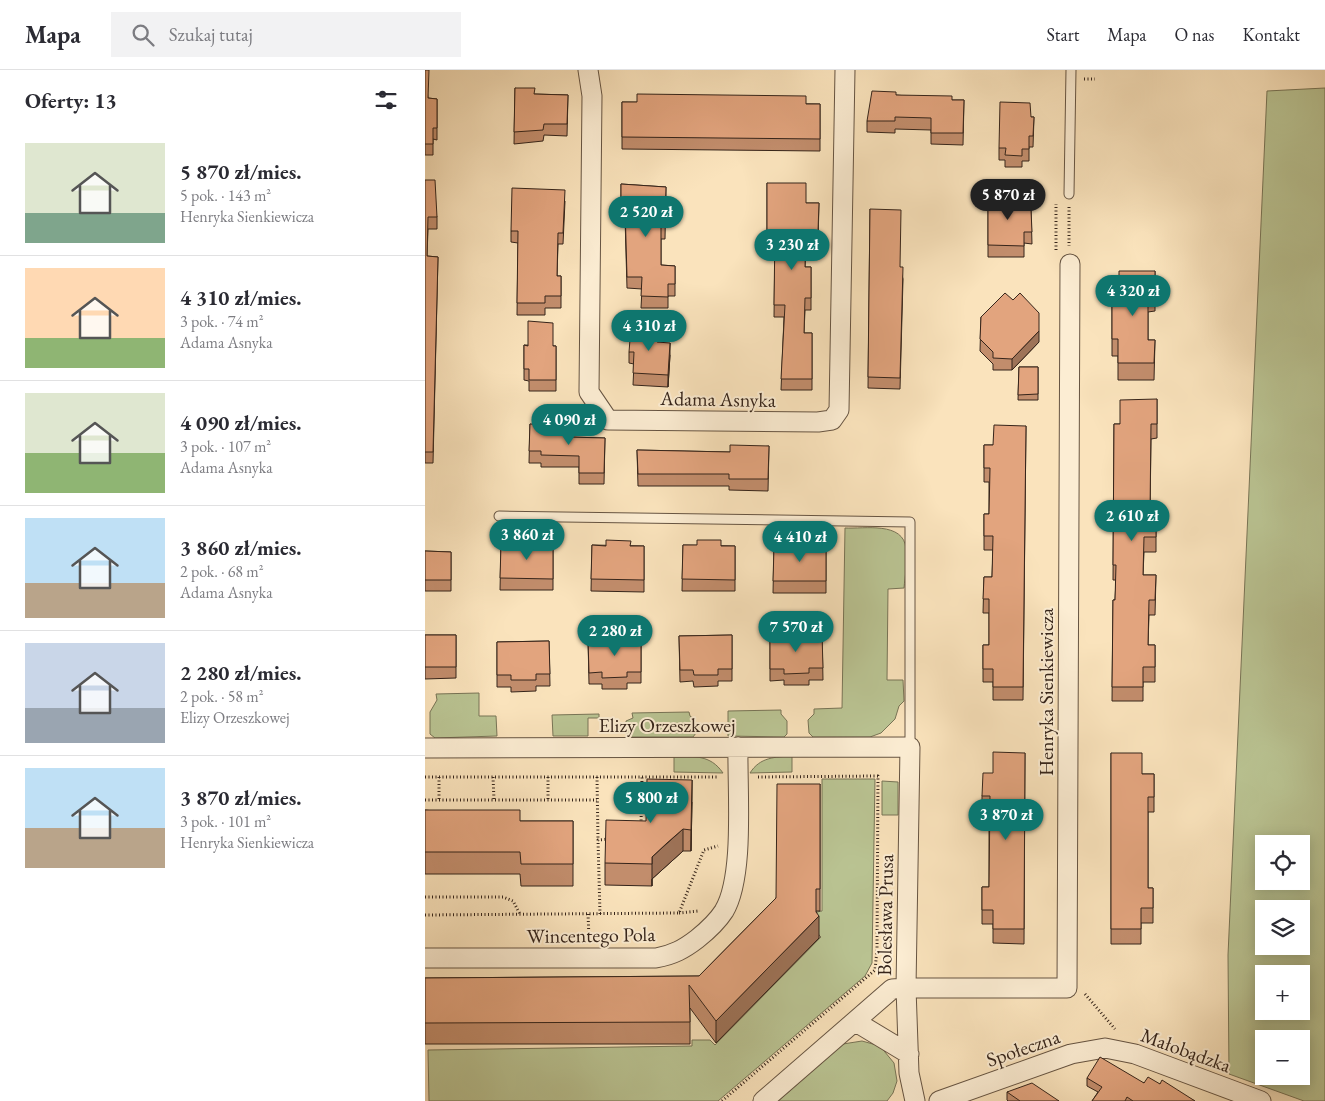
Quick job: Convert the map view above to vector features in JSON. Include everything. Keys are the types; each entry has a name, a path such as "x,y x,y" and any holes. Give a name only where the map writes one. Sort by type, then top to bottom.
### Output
{"street":[{"name":"Adama Asnyka","path":"588,70 592,96 589,392 608,420 818,422 832,420 839,410 845,70"},
{"name":"Henryka Sienkiewicza","path":"1067,988 1070,264"},
{"name":"Wincentego Pola","path":"425,958 656,958 672,955 700,937 725,910 733,887 737,842 738,747"},
{"name":"Elizy Orzeszkowej","path":"425,748 910,747"},
{"name":"Bolesława Prusa","path":"763,1101 892,989 906,988 910,747"},
{"path":"915,1101 909,1073 906,988 1067,988"},
{"path":"856,1022 909,1054"},
{"name":"Społeczna","path":"939,1101 1071,1054 1105,1048 1124,1052"},
{"name":"Małobądzka","path":"1124,1052 1135,1054 1261,1101"}],"lane":[{"path":"1069,194 1071,70"},
{"path":"499,516 911,522 910,747"}],"path":[{"path":"1069,194 1070,264"},
{"path":"425,777 878,776 877,950 875,970 722,1101"},
{"path":"439,777 439,800"},
{"path":"493,777 494,800"},
{"path":"548,777 548,800"},
{"path":"597,777 600,914"},
{"path":"641,826 642,777"},
{"path":"425,800 597,800"},
{"path":"598,840 618,839"},
{"path":"425,915 679,913 704,850 737,842"},
{"path":"425,897 503,897 513,901 520,914"},
{"path":"588,914 589,938"},
{"path":"1067,988 1085,994 1123,1038 1124,1052"}],"green space":[{"path":"1325,88 1325,1101 1304,1101 1260,1085 1310,1085 1310,1030 1255,1030 1255,1083 1229,1074 1228,955 1267,91"},
{"path":"845,528 882,528 891,530 904,540 907,558 904,588 888,589 887,680 903,680 904,701 899,706 895,719 881,733 870,737 813,737 809,733 808,720 814,714 814,709 842,708"},
{"path":"479,693 479,716 496,716 497,736 435,738 430,734 430,712 437,700 436,694"},
{"path":"781,710 781,714 787,721 787,734 784,737 728,736 728,711"},
{"path":"689,712 690,716 695,720 696,733 693,737 631,737 626,733 626,721 633,718 632,713"},
{"path":"599,714 599,718 588,718 588,736 553,736 552,715"},
{"path":"674,756 695,757 713,762 723,773 674,772"},
{"path":"792,756 792,772 750,773 763,761"},
{"path":"822,779 875,779 872,963 865,976 718,1101 429,1101 428,1050 692,1046 692,1040 710,1040 715,1045 821,937 817,933 817,912 822,911"},
{"path":"882,781 898,782 898,815 882,815"},
{"path":"862,1041 880,1046 894,1063 897,1081 893,1093 887,1101 778,1101 843,1044"}],"building":[{"path":"425,70 429,70 428,98 437,99 437,128 433,128 433,144 425,144"},
{"path":"515,88 535,88 534,94 568,95 567,124 544,124 543,130 514,132"},
{"path":"872,91 896,92 896,95 952,96 952,100 964,100 963,133 931,133 931,118 895,117 895,121 867,121"},
{"path":"637,94 806,96 806,104 820,104 820,139 622,137 622,102 637,102"},
{"path":"1000,102 1030,103 1031,117 1034,117 1033,136 1029,136 1029,149 1022,149 1022,156 1005,155 1006,148 999,148"},
{"path":"425,180 435,180 437,217 428,217 427,256 438,257 433,452 425,452"},
{"path":"767,183 806,183 806,203 819,203 818,231 806,231 805,267 811,267 811,298 805,298 804,333 812,333 812,379 781,379 785,305 774,305 775,231 767,231"},
{"path":"621,184 666,187 665,227 661,227 661,265 675,266 675,284 668,284 668,297 641,296 642,277 627,277 625,206 621,205"},
{"path":"512,188 565,190 563,233 558,233 557,276 561,276 561,296 545,296 545,303 517,303 518,231 511,231"},
{"path":"988,197 1024,197 1024,210 1031,210 1032,232 1024,232 1024,246 988,245"},
{"path":"870,209 901,210 900,267 903,267 900,378 868,377"},
{"path":"1119,271 1155,271 1155,295 1148,295 1148,340 1155,340 1154,363 1118,363 1118,339 1112,339 1112,294 1119,294"},
{"path":"1005,293 1013,300 1020,293 1039,313 1039,331 1012,359 993,358 993,352 980,339 981,317"},
{"path":"528,321 553,323 553,346 556,346 556,380 529,380 529,369 524,369 524,345 528,346"},
{"path":"631,327 658,329 657,342 670,343 668,375 633,373 634,352 629,352"},
{"path":"1019,367 1038,367 1038,394 1018,395"},
{"path":"1157,399 1157,424 1151,424 1150,514 1156,514 1156,537 1144,537 1143,575 1156,575 1155,600 1149,600 1148,645 1155,645 1155,667 1143,667 1143,687 1112,687 1113,600 1115,600 1116,565 1113,565 1114,424 1120,424 1120,400"},
{"path":"530,424 569,425 569,437 605,438 604,473 579,473 579,456 541,455 541,451 529,451"},
{"path":"994,425 1026,426 1023,687 993,687 993,669 983,669 983,645 989,645 989,599 983,599 984,577 992,577 993,536 984,536 984,514 989,514 990,468 984,468 984,445 993,445"},
{"path":"730,445 769,446 768,479 729,479 729,474 638,474 637,450 730,452"},
{"path":"515,540 540,540 539,545 553,545 553,579 500,578 501,545 515,545"},
{"path":"606,540 631,541 630,546 644,546 644,580 591,579 592,545 606,546"},
{"path":"697,540 721,540 721,546 735,546 735,580 682,579 683,545 697,545"},
{"path":"788,542 812,542 812,547 826,548 826,581 773,581 774,547 788,547"},
{"path":"425,551 451,552 451,580 425,580"},
{"path":"822,634 823,668 809,668 809,673 784,674 784,669 770,669 770,635"},
{"path":"425,635 456,635 456,667 425,667"},
{"path":"732,635 732,669 718,669 718,675 694,675 693,670 680,670 679,636"},
{"path":"641,638 641,672 627,672 627,677 602,678 602,672 589,673 588,639"},
{"path":"549,641 550,674 536,674 536,680 511,680 511,675 497,675 497,642"},
{"path":"993,752 1025,753 1024,929 993,929 993,910 982,910 982,887 989,887 990,796 982,796 983,773 993,773"},
{"path":"1111,753 1142,753 1142,774 1154,774 1154,797 1148,797 1148,888 1153,888 1153,908 1141,908 1141,929 1111,929"},
{"path":"647,779 692,780 691,830 683,829 652,857 652,864 605,863 606,820 646,821"},
{"path":"777,784 820,784 820,889 816,889 816,912 819,916 716,1021 689,985 690,1022 425,1023 425,978 699,976 776,898"},
{"path":"425,810 520,810 520,821 573,821 573,864 521,864 520,852 425,852"},
{"path":"1100,1057 1144,1083 1148,1077 1160,1084 1162,1080 1195,1101 1133,1101 1127,1097 1125,1101 1092,1101 1102,1087 1087,1078"},
{"path":"1032,1083 1059,1101 1020,1101 1007,1092"}]}
